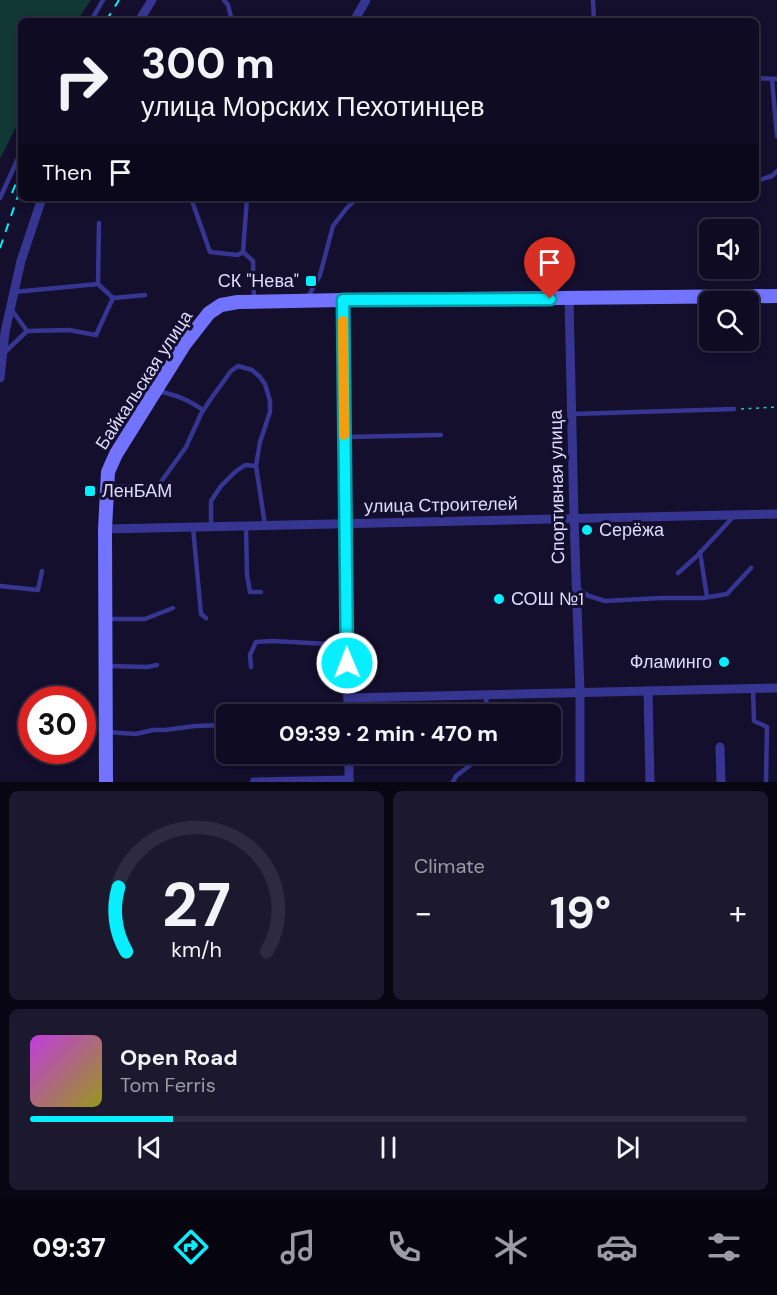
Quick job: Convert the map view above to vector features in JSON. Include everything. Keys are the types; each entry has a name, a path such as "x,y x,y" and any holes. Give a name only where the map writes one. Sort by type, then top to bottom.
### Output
{"street":[{"path":"141,18 152,0"},
{"path":"356,18 366,0"},
{"path":"0,378 10,307 21,261 41,201"},
{"name":"Байкальская улица","path":"106,782 105,529 108,472 116,454 184,345 209,313 221,305 238,302 777,296"},
{"name":"Спортивная улица","path":"569,299 580,692 579,782"},
{"path":"343,300 348,704"},
{"name":"улица Строителей","path":"105,529 777,514"},
{"path":"348,698 777,688"},
{"path":"648,691 650,782"},
{"path":"720,747 721,782"},
{"path":"254,782 349,781 349,764"}],"lane":[{"path":"93,18 103,0"},
{"path":"224,0 228,5 231,18"},
{"path":"593,0 594,18"},
{"path":"759,78 775,79 777,136"},
{"path":"0,198 18,159"},
{"path":"759,180 772,176 777,171"},
{"path":"192,201 210,252 238,255 243,252"},
{"path":"243,252 247,201"},
{"path":"306,301 320,275 333,226 354,201"},
{"path":"99,223 98,284 113,298 145,295"},
{"path":"243,252 253,261 254,302"},
{"path":"14,292 98,284"},
{"path":"3,354 27,331 69,330 96,334 113,298"},
{"path":"10,307 27,331"},
{"path":"107,486 158,486 186,447 203,410 231,371 238,366 252,370 260,377 265,384 270,401 270,412 260,442 256,466 265,525"},
{"path":"155,391 176,395 203,410"},
{"path":"571,414 734,409"},
{"path":"344,437 441,435"},
{"path":"211,527 211,501 220,486 245,465 256,466"},
{"path":"678,573 736,514"},
{"path":"246,526 247,575 250,592 261,592"},
{"path":"193,527 201,614 206,618"},
{"path":"700,552 707,597"},
{"path":"576,587 589,596 605,601 707,597 727,594 750,568"},
{"path":"0,586 38,590 42,571"},
{"path":"106,619 145,619 173,608"},
{"path":"250,667 250,655 256,642 347,645"},
{"path":"106,666 147,667 157,665"},
{"path":"753,689 754,721 767,727 766,782"},
{"path":"486,695 486,704"},
{"path":"106,732 136,734 153,730 216,725"},
{"path":"453,782 456,776 472,764"}],"path":[{"path":"734,409 777,407"}],"green space":[{"path":"0,0 91,0 79,18 18,18 18,123 0,159"}],"railway":[{"path":"108,18 119,0"},
{"path":"12,193 18,178"},
{"path":"0,248 18,196"}],"slow traffic":[{"path":"343,321 344,435"}],"place":[{"name":"СК \"Нева\"","path":"311,281"},
{"name":"ЛенБАМ","path":"90,491"},
{"name":"Серёжа","path":"587,530"},
{"name":"СОШ №1","path":"499,599"},
{"name":"Фламинго","path":"724,662"}],"route":[{"path":"347,663 343,300 550,299"}]}
